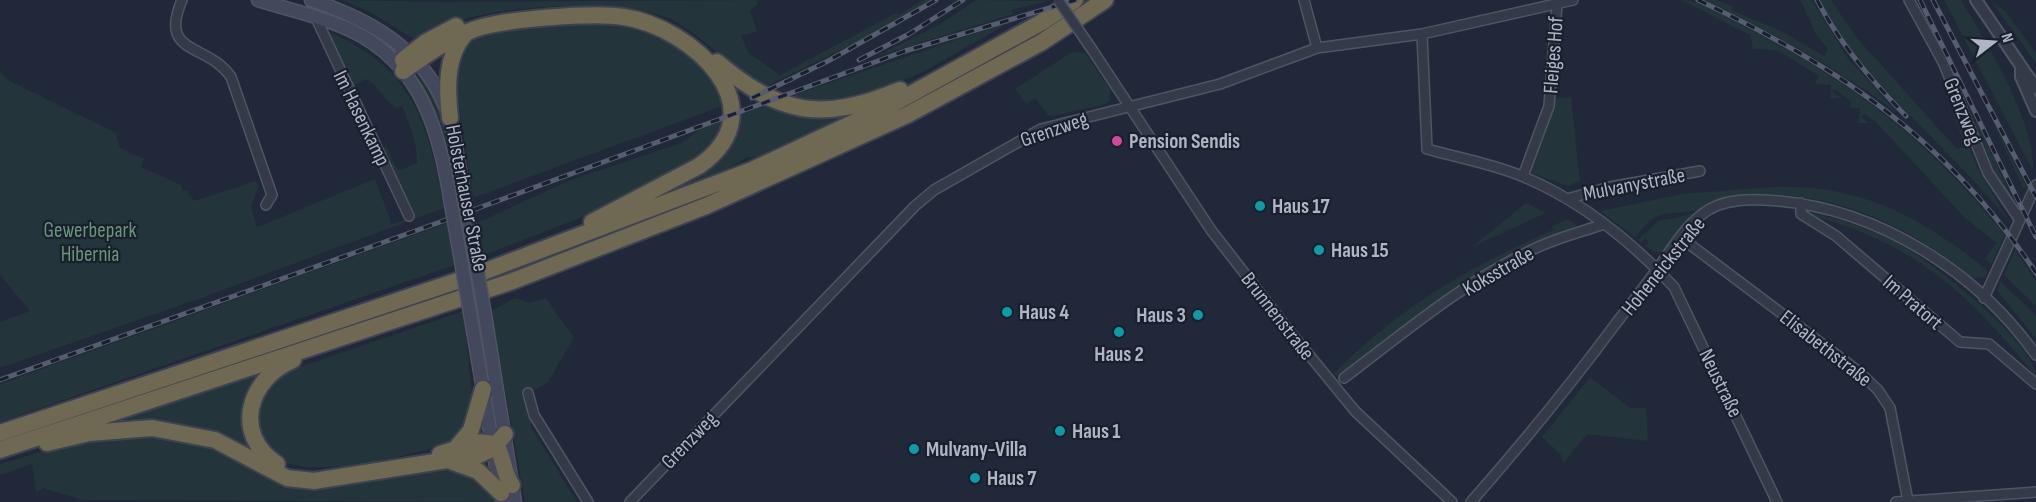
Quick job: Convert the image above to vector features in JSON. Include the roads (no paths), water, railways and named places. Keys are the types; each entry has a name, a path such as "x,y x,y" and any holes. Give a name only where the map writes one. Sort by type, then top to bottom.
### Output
{"highway":[{"path":"0,433 533,254 752,170 889,106 1042,22 1075,0"},
{"path":"0,450 111,411 386,324 521,278 706,206 907,115 1032,48 1105,0"},
{"path":"407,63 434,37 471,21 600,8 626,10 659,20 687,37 756,93 778,103 807,109 842,108 862,103 968,64"},
{"path":"407,63 468,31 486,25 613,15 659,26 684,41 716,70 730,96 732,115 728,135 709,159 635,201 563,236 533,254"},
{"path":"450,118 449,66 456,46 468,31"},
{"path":"386,324 369,335 290,361 261,382 250,417 251,432 258,447 282,468 298,473 322,475 431,456 479,455 497,443 506,478 505,493"},
{"path":"0,458 89,433 152,428 215,440 287,478 314,482 453,454 475,422 483,389"},
{"path":"453,454 505,493"}],"main road":[{"name":"Holsterhauser Straße","path":"258,0 351,30 407,63 435,86 450,118 484,309 497,443"},
{"name":"Holsterhauser Straße","path":"311,0 363,19 387,34 407,63 434,124 451,204 483,389 497,443"},
{"path":"505,493 515,502"}],"street":[{"path":"182,0 175,18 176,36 185,45 220,64 231,77 272,195 266,205"},
{"name":"Brunnenstraße","path":"1058,0 1132,106 1216,238 1344,399 1452,502"},
{"path":"1304,0 1317,48"},
{"name":"Grenzweg","path":"630,502 915,206 934,190 1035,131 1220,84 1317,48 1422,34 1573,0"},
{"name":"Grenzweg","path":"1909,0 1948,72 1988,173 2020,220"},
{"path":"1976,0 2036,88"},
{"name":"Fleiges Hof","path":"1523,176 1549,106 1557,5"},
{"name":"Im Hasenkamp","path":"316,18 409,216"},
{"name":"Mulvanystraße","path":"1422,34 1427,149 1523,176 1567,199 1604,224"},
{"path":"2021,67 2021,77 2036,111"},
{"name":"Mulvanystraße","path":"1567,199 1610,187 1700,171"},
{"path":"1984,298 2036,185"},
{"name":"Hoheneickstraße","path":"1472,502 1580,372 1680,237 1702,214 1731,202 1753,200 1801,203 1853,216 1886,229 1927,252 1984,298 2017,330 2036,355"},
{"name":"Im Pratort","path":"1801,203 1801,214 1836,236 1960,342 1989,344 2036,384"},
{"path":"1604,224 1658,269"},
{"name":"Koksstraße","path":"1344,378 1443,304 1506,264 1536,248 1604,224"},
{"name":"Elisabethstraße","path":"1680,237 1858,371 1878,390 1890,408 1908,501"},
{"name":"Neustraße","path":"1658,269 1674,287 1777,502"},
{"path":"528,393 534,416 588,502"},
{"path":"1896,502 2036,492"}],"railway":[{"path":"752,98 828,61 936,0"},
{"path":"859,60 909,34 963,0"},
{"path":"0,380 443,221 905,51 1076,0"},
{"path":"1698,0 1798,52 1887,112 1928,146 1966,184 2002,226 2036,273"},
{"path":"1817,0 1857,61 1906,116"},
{"path":"1920,0 2036,237"},
{"path":"1933,0 2036,197"}],"place":[{"name":"Pension Sendis","path":"1117,141"},
{"name":"Haus 17","path":"1260,206"},
{"name":"Haus 15","path":"1319,250"},
{"name":"Haus 4","path":"1007,312"},
{"name":"Haus 3","path":"1198,315"},
{"name":"Haus 2","path":"1119,332"},
{"name":"Haus 1","path":"1060,431"},
{"name":"Mulvany-Villa","path":"914,449"},
{"name":"Haus 7","path":"975,478"}],"park label":[{"name":"Gewerbepark Hibernia","path":"90,242"}]}
